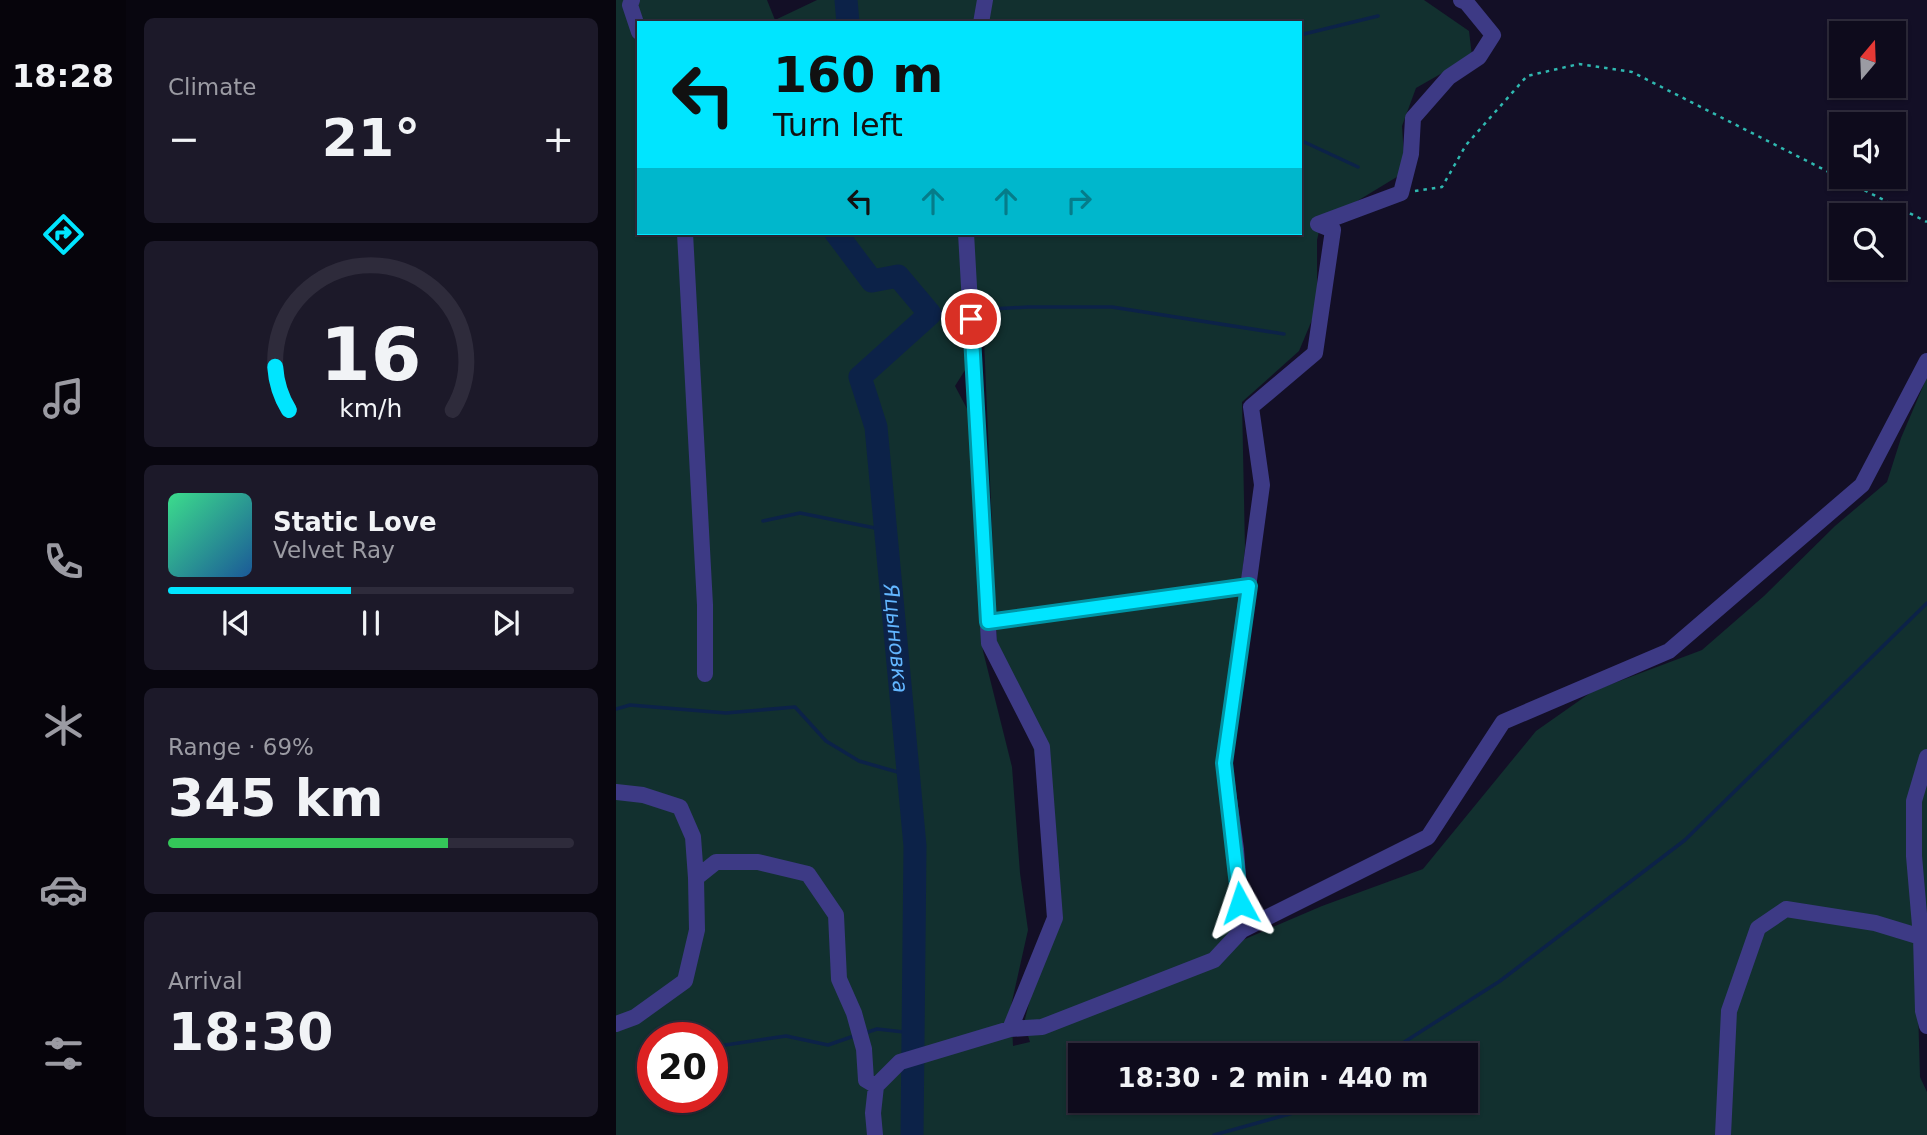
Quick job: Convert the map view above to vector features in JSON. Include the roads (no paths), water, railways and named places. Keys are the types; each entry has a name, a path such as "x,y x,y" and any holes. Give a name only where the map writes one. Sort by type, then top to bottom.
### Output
{"lane":[{"path":"632,0 637,25"},
{"path":"981,21 985,0"},
{"path":"1318,224 1401,193 1412,154 1413,118 1450,78 1479,57 1493,35 1466,2 1461,0"},
{"path":"1242,930 1236,849 1224,763 1262,485 1251,407 1315,354 1333,230 1318,224 1302,222"},
{"path":"685,235 704,579 705,674"},
{"path":"966,235 989,643 1042,747 1055,918 1010,1029"},
{"path":"875,1135 873,1114 876,1086 900,1062 1010,1029 1042,1027 1214,960 1242,930 1428,837 1503,722 1669,652 1862,485 1927,362"},
{"path":"988,622 1249,586"},
{"path":"1927,757 1914,801 1914,856 1924,937 1923,1011 1927,1026"},
{"path":"616,792 643,795 680,807 693,837 697,930 685,981 635,1017 616,1024"},
{"path":"696,878 716,862 758,862 808,874 836,915 839,979 863,1043 866,1080 876,1086"},
{"path":"1719,1133 1729,1011 1758,928 1786,909 1875,923 1924,937"}],"waterway":[{"name":"Яцыновка","path":"846,0 848,21"},
{"path":"1302,35 1378,16"},
{"path":"1302,141 1358,167"},
{"name":"Яцыновка","path":"838,235 872,281 898,276 930,314 860,377 876,427 915,846 912,1135"},
{"path":"974,310 1112,307 1284,334"},
{"path":"930,314 966,310"},
{"path":"763,521 800,513 885,530"},
{"path":"1403,1043 1500,981 1685,840 1927,603"},
{"path":"616,709 630,705 726,713 795,707 826,741 859,761 908,775"},
{"path":"865,1033 877,1029 913,1033"},
{"path":"728,1045 786,1036 828,1045 854,1036"},
{"path":"1214,1135 1293,1113"}]}
